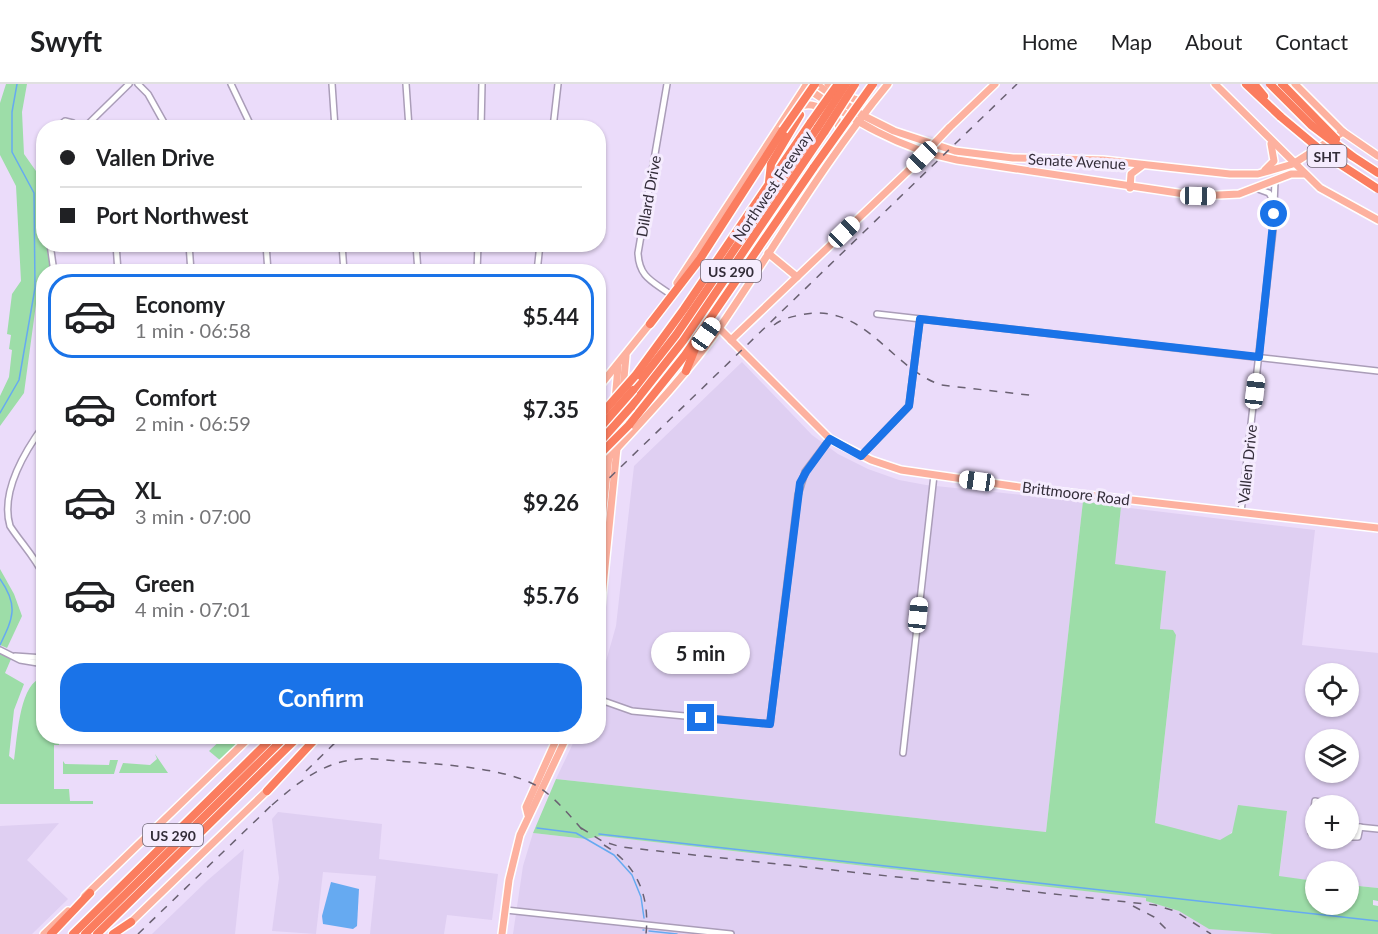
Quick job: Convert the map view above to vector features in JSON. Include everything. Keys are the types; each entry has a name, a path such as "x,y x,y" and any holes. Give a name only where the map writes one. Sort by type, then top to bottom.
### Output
{"highway":[{"path":"768,185 771,164 817,84"},
{"path":"650,324 700,259 783,130 817,84"},
{"name":"Northwest Freeway","path":"606,435 683,341 818,127 838,84"},
{"path":"606,420 676,335 846,84"},
{"name":"Northwest Freeway","path":"606,409 635,376 684,309 768,185 848,96 855,84"},
{"path":"848,96 861,84"},
{"path":"686,371 692,353 746,277 814,167 873,84"},
{"path":"1245,84 1281,117"},
{"name":"SHT","path":"1254,84 1281,117 1329,158 1378,189"},
{"name":"SHT","path":"1270,84 1316,130 1378,173"},
{"path":"1282,84 1313,118 1348,148 1352,156"},
{"path":"606,448 629,425 685,355 802,186"},
{"name":"US 290","path":"73,934 266,744"},
{"path":"85,934 278,744"},
{"name":"US 290","path":"98,934 290,744"},
{"path":"267,791 311,744"},
{"path":"51,934 90,892"},
{"path":"113,934 131,922"}],"main road":[{"name":"Senate Avenue","path":"817,84 880,125 955,151 1013,158 1103,160 1230,174 1258,174 1293,164 1343,132"},
{"path":"828,84 860,100 869,101 881,93"},
{"path":"606,460 686,371 719,328 840,145 888,84"},
{"path":"731,340 908,171 995,84"},
{"path":"1215,84 1304,174 1338,200 1378,220"},
{"path":"1295,84 1343,132 1378,156"},
{"path":"606,379 650,324 805,85"},
{"name":"Senate Avenue","path":"805,85 857,122 899,143 938,156 1130,188 1221,197 1258,189 1291,174 1304,174"},
{"path":"874,102 873,112 880,125"},
{"path":"787,113 805,104 816,105 838,121 840,145"},
{"path":"1258,174 1274,161 1270,142"},
{"path":"1130,188 1131,174 1143,165"},
{"path":"768,253 797,277"},
{"name":"Brittmoore Road","path":"719,328 830,439 861,456 901,470 1378,528"},
{"path":"606,557 626,356"},
{"path":"606,487 618,366"},
{"path":"44,934 243,744"},
{"path":"119,934 315,744"},
{"path":"502,934 511,866 528,815 526,807 554,744"},
{"path":"528,815 533,811 563,744"}],"street":[{"path":"92,120 129,84"},
{"path":"138,84 148,94 163,120"},
{"path":"231,84 248,120"},
{"path":"332,84 334,120"},
{"path":"406,84 408,120"},
{"path":"481,120 482,84"},
{"path":"554,120 558,84"},
{"name":"Dillard Drive","path":"667,84 638,253 639,267 645,276 670,294"},
{"name":"Vallen Drive","path":"1241,512 1259,357 1275,181"},
{"path":"1258,189 1269,193 1274,201"},
{"path":"877,314 1378,370"},
{"path":"861,456 909,406 920,319"},
{"path":"36,437 11,474 4,509 9,524 36,561"},
{"path":"606,701 640,712 770,724 798,495 806,472 830,439"},
{"path":"903,753 934,475"},
{"path":"2,651 15,656 36,657"},
{"path":"15,656 20,660 36,663"},
{"path":"1359,832 1360,827 1378,830"},
{"path":"505,910 731,934"}],"shaded area":[{"path":"742,362 812,435 838,454 868,469 899,480 926,485 1083,501 1046,832 556,779 573,744 606,744 606,661 616,626 634,466"},
{"path":"1121,507 1315,530 1302,645 1378,653 1378,888 1359,886 1359,861 1305,861 1305,880 1279,877 1287,812 1236,826 1227,838 1220,840 1155,824 1176,635 1160,629 1166,571 1114,564"},
{"path":"278,812 382,824 379,859 498,874 492,920 447,915 444,934 370,934 376,876 323,872 316,934 272,931 279,878 272,819"},
{"path":"59,823 27,860 68,899 32,934 0,934 0,826"},
{"path":"533,833 586,839 601,836 1147,898 1147,901 1179,911 1210,927 1274,934 513,934 523,866"},
{"path":"244,849 235,934 152,934 208,880"}],"green space":[{"path":"6,84 27,84 22,112 24,154 36,171 36,252 49,252 50,264 36,264 36,304 24,393 0,426 0,396 9,377 12,350 9,349 11,335 7,334 12,294 21,281 16,186 0,155 0,103"},
{"path":"1083,501 1121,507 1115,564 1166,571 1160,629 1173,630 1176,635 1155,823 1220,840 1232,833 1238,805 1287,811 1279,876 1305,880 1305,915 1359,915 1359,886 1378,888 1378,901 1373,900 1373,905 1378,906 1378,934 1274,934 1209,929 1179,911 1146,901 1146,898 601,836 586,839 533,833 556,779 1046,832"},
{"path":"0,569 14,594 22,616 7,648 0,645"},
{"path":"0,653 11,659 5,673 24,684 14,710 9,756 14,760 23,704 32,684 36,681 36,744 59,744 54,745 54,789 69,789 70,801 93,801 93,804 0,804"},
{"path":"216,744 238,744 221,761 209,751"},
{"path":"155,754 168,773 119,773 123,763 150,765 157,759"},
{"path":"110,760 118,760 114,774 63,774 63,761 65,764 109,765"}],"water":[{"path":"331,882 359,889 357,926 353,929 323,924 322,916"}],"waterway":[{"path":"0,413 19,380 35,288 34,193 12,152 12,112 17,84"},
{"path":"0,579 12,605 11,619 0,645"},
{"path":"537,828 576,833 614,855 632,875 641,897 644,918"},
{"path":"599,834 1378,921"},
{"path":"649,931 677,934"}],"railway":[{"path":"606,481 1017,84"},
{"path":"774,325 800,315 823,313 842,318 859,326 906,364 941,385 1037,396"},
{"path":"306,771 334,744"},
{"path":"272,805 307,778 331,765 345,761 375,759 436,764 502,773 537,786 557,802 586,834"},
{"path":"138,934 276,801"},
{"path":"581,828 602,841 621,847 1155,905 1175,911 1211,934"},
{"path":"604,845 625,862 639,883 646,907 646,934"},
{"path":"1133,906 1154,917 1171,934"}],"route":[{"path":"701,718 770,724 773,716 800,483 830,439 861,456 909,406 920,319 1259,357 1274,214"}]}
